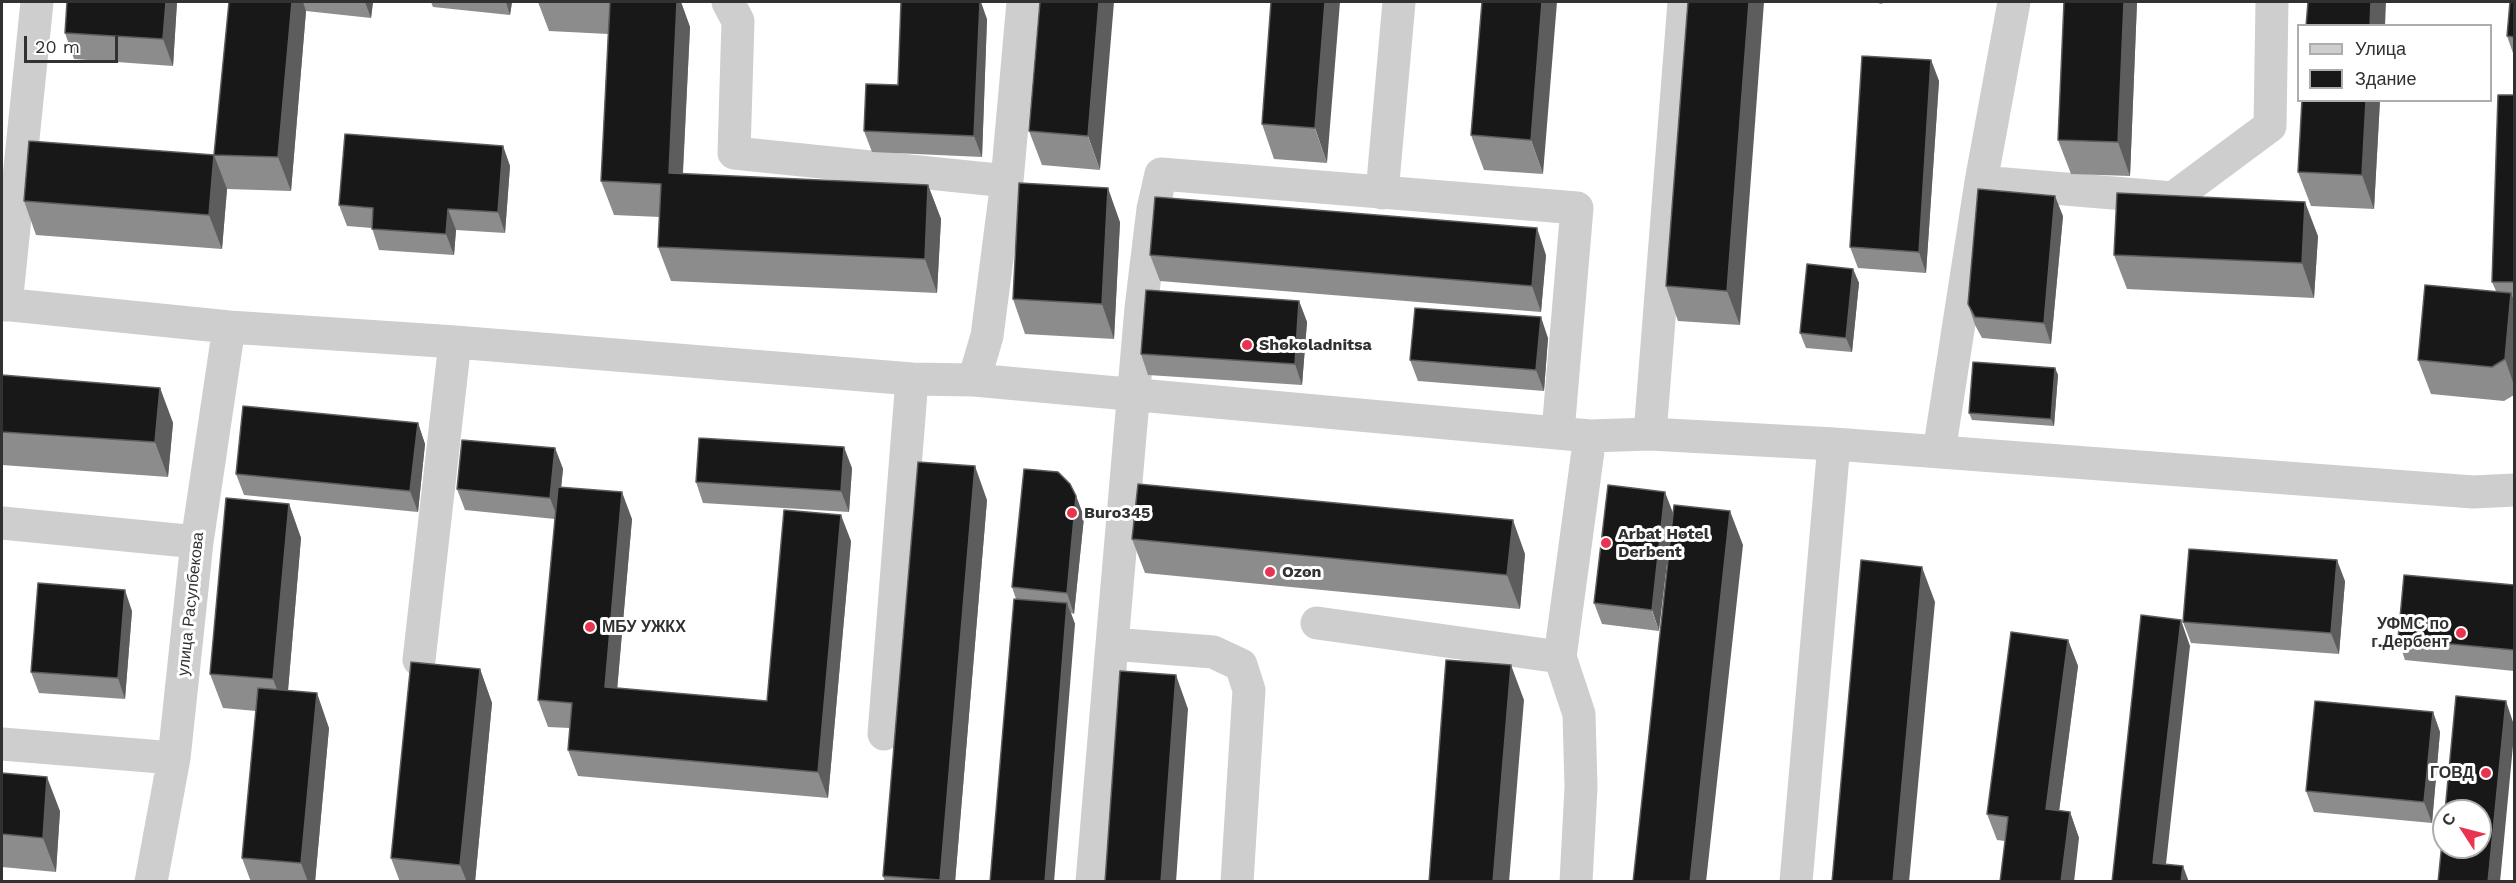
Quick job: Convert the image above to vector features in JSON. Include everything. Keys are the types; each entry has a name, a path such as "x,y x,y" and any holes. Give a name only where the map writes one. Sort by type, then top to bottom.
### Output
{"street":[{"path":"38,2 15,98 4,304 229,327 455,342 912,379 974,380 1574,434 1650,434 1834,444 2473,492 2514,490"},
{"path":"728,2 738,21 734,153 1007,181"},
{"path":"974,380 987,336 1007,181 1023,2"},
{"path":"1382,193 1399,2"},
{"path":"1650,434 1684,2"},
{"path":"1939,452 1981,182 2014,2"},
{"path":"1981,182 2173,198 2270,126 2272,2"},
{"path":"1092,882 1141,308 1153,209 1161,174 1577,208 1574,434 1560,657 1579,714 1581,787 1576,882"},
{"name":"улица Расулбекова","path":"151,882 174,758 197,542 229,327"},
{"path":"419,660 455,342"},
{"path":"884,734 912,379"},
{"path":"1797,882 1834,444"},
{"path":"2473,492 2514,508"},
{"path":"2,523 197,542"},
{"path":"1317,623 1560,657"},
{"path":"1112,644 1213,652 1241,665 1249,690 1237,882"},
{"path":"2,744 174,758"}],"building":[{"path":"67,2 166,2 163,39 65,33"},
{"path":"229,2 292,2 278,157 214,155"},
{"path":"610,2 677,2 669,173 928,185 925,259 658,247 661,184 601,181"},
{"path":"901,2 980,2 974,136 864,131 866,84 898,85"},
{"path":"1040,2 1099,2 1088,136 1029,131"},
{"path":"1271,2 1325,2 1315,128 1262,124"},
{"path":"1482,2 1542,2 1531,140 1471,135"},
{"path":"1688,2 1749,2 1727,291 1666,286"},
{"path":"2064,2 2124,2 2118,142 2058,140"},
{"path":"2308,2 2371,2 2370,24 2306,24"},
{"path":"2510,2 2514,2 2514,37 2507,36"},
{"path":"1862,56 1931,60 1919,252 1850,247"},
{"path":"2498,95 2514,95 2514,282 2492,282"},
{"path":"2302,102 2366,102 2362,175 2298,172"},
{"path":"345,134 503,146 498,212 448,209 446,234 372,229 373,208 339,205"},
{"path":"29,141 214,155 209,215 24,201"},
{"path":"1019,183 1108,188 1102,304 1013,299"},
{"path":"1978,189 2055,196 2044,323 1975,317 1968,304"},
{"path":"2117,193 2305,202 2302,263 2114,255"},
{"path":"1155,197 1537,228 1532,286 1150,255"},
{"path":"1807,264 1853,269 1846,338 1800,333"},
{"path":"2425,285 2511,293 2505,359 2492,367 2418,360"},
{"path":"1146,290 1299,301 1295,364 1141,354"},
{"path":"1415,308 1541,317 1536,370 1410,360"},
{"path":"1973,362 2055,368 2051,419 1969,413"},
{"path":"2,375 160,388 155,442 2,432"},
{"path":"243,406 418,423 410,491 236,474"},
{"path":"699,438 844,447 841,491 696,482"},
{"path":"462,440 555,448 550,498 457,489"},
{"path":"918,462 975,466 940,880 883,876"},
{"path":"1024,469 1058,472 1070,484 1076,496 1067,593 1012,587"},
{"path":"1138,484 1513,520 1507,575 1132,539"},
{"path":"1608,485 1665,492 1652,610 1594,603"},
{"name":"МБУ УЖКХ","path":"558,487 622,492 605,687 767,701 784,510 841,515 818,772 568,750 572,703 538,700"},
{"path":"226,498 289,504 273,679 210,674"},
{"path":"1674,505 1730,511 1690,882 1633,882"},
{"path":"2189,549 2337,560 2331,633 2183,622"},
{"path":"1861,560 1922,567 1893,882 1832,882"},
{"name":"УФМС по г.Дербент","path":"2404,575 2514,585 2514,650 2398,639"},
{"path":"38,583 125,590 118,678 31,672"},
{"path":"1014,599 1067,603 1045,882 990,882"},
{"path":"2141,615 2181,620 2153,863 2183,866 2181,882 2112,882"},
{"path":"2011,632 2068,640 2046,809 2070,812 2061,882 2000,882 2008,817 1987,814"},
{"path":"1446,660 1511,665 1493,882 1429,882"},
{"path":"411,662 480,669 460,865 391,858"},
{"path":"1120,671 1176,675 1161,882 1105,882"},
{"path":"258,688 317,693 301,863 242,858"},
{"path":"2456,696 2506,701 2492,842 2492,799 2446,799"},
{"path":"2315,701 2433,712 2424,802 2306,791"},
{"path":"2,773 47,777 43,838 2,834"},
{"path":"2440,859 2490,859 2488,882 2438,882"}],"place":[{"name":"Shokoladnitsa","path":"1247,345"},
{"name":"Buro345","path":"1072,513"},
{"name":"Arbat Hotel Derbent","path":"1606,543"},
{"name":"Ozon","path":"1270,572"},
{"name":"МБУ УЖКХ","path":"590,627"},
{"name":"УФМС по г.Дербент","path":"2461,633"},
{"name":"ГОВД","path":"2486,773"}]}
